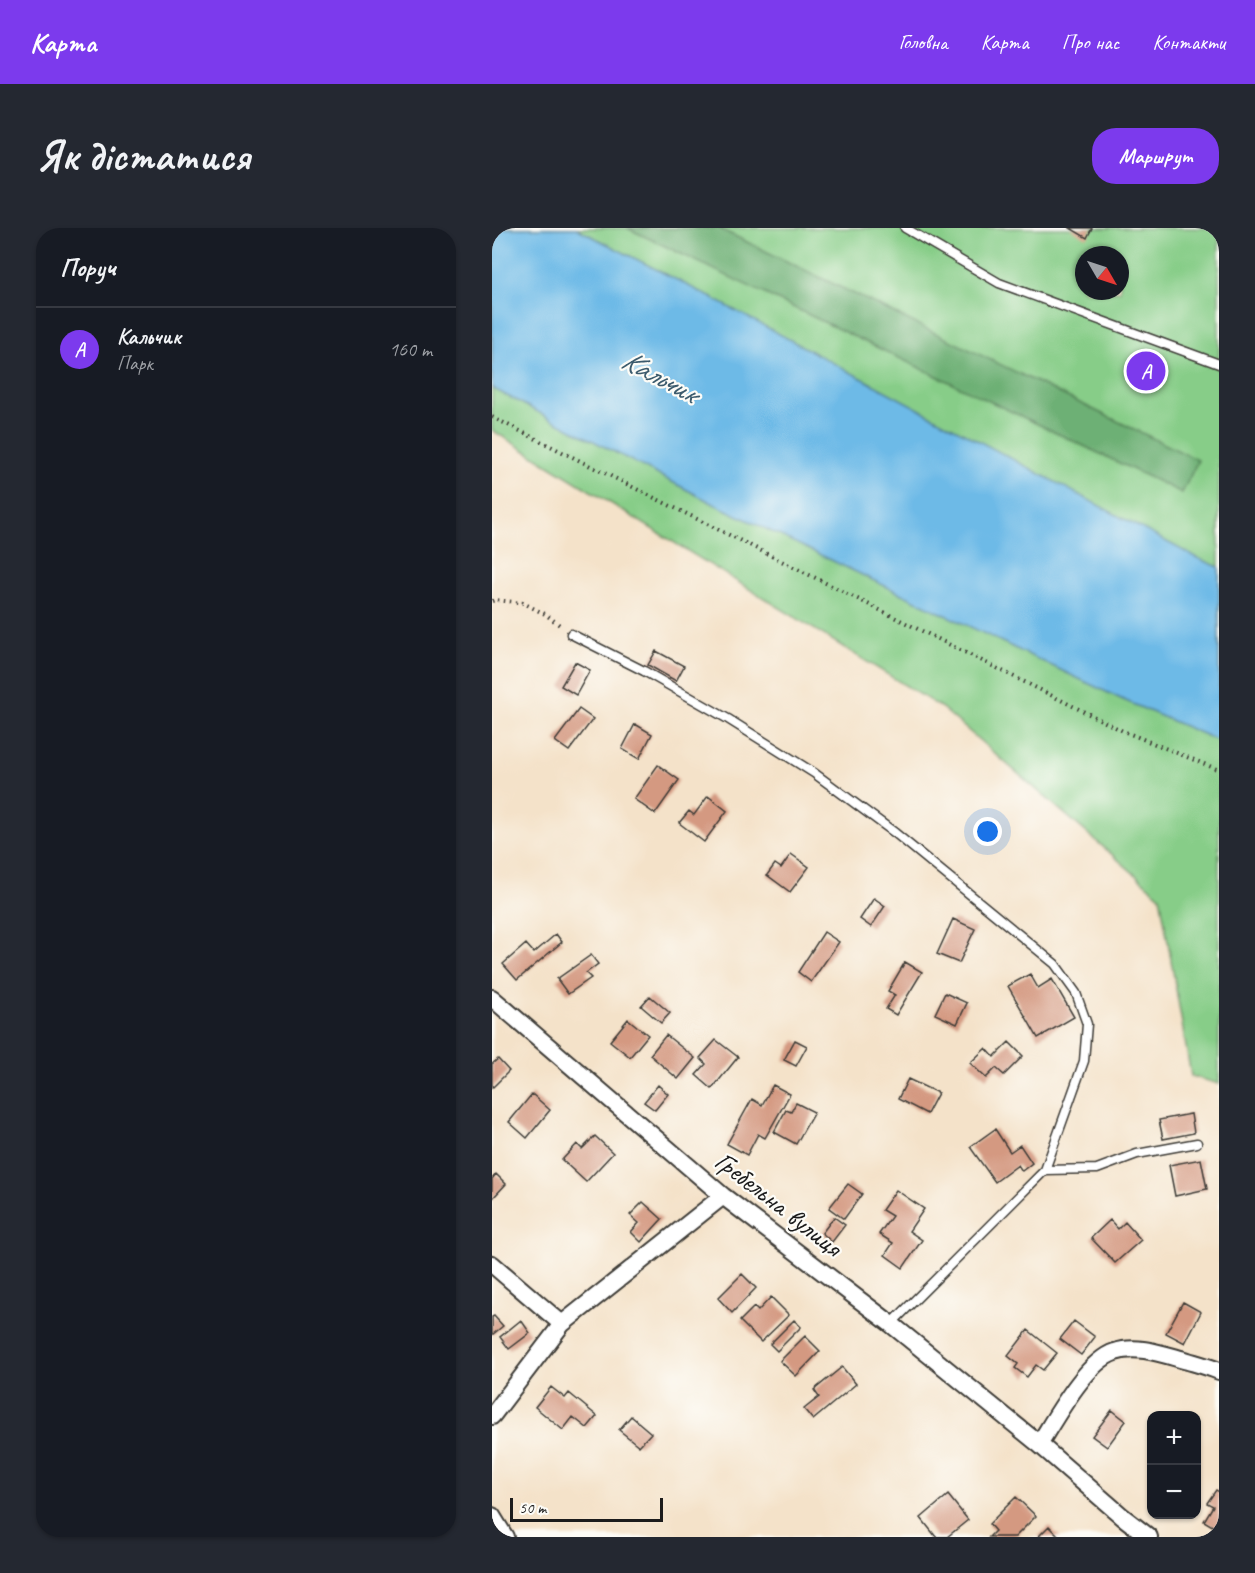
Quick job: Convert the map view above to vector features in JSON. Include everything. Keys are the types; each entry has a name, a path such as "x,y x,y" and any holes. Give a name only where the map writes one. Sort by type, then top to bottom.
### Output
{"street":[{"name":"Гребельна вулиця","path":"492,998 723,1196 891,1324 1149,1537"},
{"path":"492,1416 562,1324 723,1196"},
{"path":"492,1264 562,1324"},
{"path":"1039,1444 1078,1385 1097,1362 1113,1352 1131,1348 1155,1352 1219,1371"},
{"path":"492,1516 505,1537"}],"lane":[{"path":"905,228 999,283 1219,364"},
{"path":"571,634 644,671 728,719 814,773 895,833 1055,964 1076,993 1087,1024 1084,1061 1045,1170 891,1324"},
{"path":"1045,1170 1097,1168 1137,1154 1197,1143"}],"path":[{"path":"492,417 1123,731 1219,770"},
{"path":"492,601 522,603 545,614 571,634"}],"green space":[{"path":"492,228 1219,228 1219,1084 1191,1076 1160,896 942,708 492,430"},
{"path":"627,228 718,228 1198,460 1182,493"}],"water":[{"path":"492,228 576,228 712,298 1195,557 1219,567 1219,741 1121,699 716,505 492,388"}],"building":[{"path":"1070,228 1092,228 1087,238"},
{"path":"656,651 684,666 676,681 648,665"},
{"path":"575,662 590,670 576,695 561,686"},
{"path":"579,709 593,719 569,751 555,741"},
{"path":"635,724 652,734 639,759 622,749"},
{"path":"658,765 679,780 655,814 634,799"},
{"path":"708,796 727,811 704,842 679,823 689,811 694,815"},
{"path":"791,854 809,867 790,892 767,875 775,864 781,868"},
{"path":"874,898 885,906 871,927 860,919"},
{"path":"953,919 975,929 959,963 937,954"},
{"path":"824,932 839,942 811,982 798,972"},
{"path":"556,934 562,942 517,980 503,964 526,944 534,953"},
{"path":"591,955 598,964 586,973 591,978 568,994 557,979"},
{"path":"905,962 922,972 896,1015 886,1009 895,995 888,991"},
{"path":"1030,974 1038,988 1052,979 1074,1017 1038,1038 1008,986"},
{"path":"945,993 967,1003 957,1024 935,1014"},
{"path":"650,996 670,1013 661,1023 641,1006"},
{"path":"628,1019 648,1035 630,1057 610,1041"},
{"path":"666,1035 695,1058 678,1079 650,1055"},
{"path":"716,1040 738,1057 712,1089 696,1075 706,1064 700,1058"},
{"path":"795,1040 807,1046 796,1066 784,1060"},
{"path":"1009,1042 1023,1056 1004,1075 996,1068 986,1078 970,1063 986,1048 994,1057"},
{"path":"498,1059 509,1071 492,1088 492,1064"},
{"path":"908,1079 938,1093 927,1114 898,1099"},
{"path":"658,1085 668,1094 655,1110 644,1102"},
{"path":"773,1085 790,1094 765,1138 758,1134 747,1155 727,1144 752,1099 762,1105"},
{"path":"532,1094 550,1110 527,1138 509,1122"},
{"path":"796,1103 814,1112 796,1144 774,1132 786,1110 791,1112"},
{"path":"1191,1114 1194,1133 1163,1139 1159,1120"},
{"path":"995,1129 1010,1152 1020,1145 1032,1163 1022,1171 1018,1165 995,1182 970,1147"},
{"path":"595,1136 613,1153 586,1182 562,1160 577,1144 582,1149"},
{"path":"1201,1159 1207,1189 1175,1196 1169,1165"},
{"path":"496,1174 506,1184 492,1199 492,1179"},
{"path":"848,1184 862,1194 844,1219 829,1208"},
{"path":"896,1190 924,1209 909,1231 922,1240 903,1268 885,1255 893,1243 879,1234 892,1216 882,1210"},
{"path":"643,1202 662,1219 641,1242 631,1232 639,1223 630,1215"},
{"path":"834,1217 845,1225 832,1242 822,1233"},
{"path":"1110,1220 1118,1229 1125,1222 1141,1240 1115,1263 1091,1238"},
{"path":"742,1274 756,1288 732,1313 718,1298"},
{"path":"771,1297 789,1315 761,1342 740,1321 754,1307 758,1311"},
{"path":"1183,1302 1201,1312 1185,1343 1166,1333"},
{"path":"494,1316 503,1326 492,1335 492,1317"},
{"path":"521,1320 530,1333 509,1349 500,1337"},
{"path":"794,1320 801,1327 777,1351 770,1344"},
{"path":"1074,1321 1095,1337 1081,1355 1060,1339"},
{"path":"1028,1330 1057,1353 1043,1370 1036,1365 1027,1377 1015,1368 1018,1364 1008,1356"},
{"path":"805,1336 820,1351 796,1376 780,1361"},
{"path":"842,1367 856,1384 813,1420 804,1409 819,1397 814,1390"},
{"path":"551,1387 565,1398 569,1393 597,1416 587,1428 573,1417 563,1430 535,1407"},
{"path":"1112,1410 1126,1421 1107,1447 1092,1436"},
{"path":"631,1416 651,1433 639,1446 619,1430"},
{"path":"1216,1490 1219,1492 1219,1530 1204,1521 1213,1506 1207,1503"},
{"path":"948,1495 968,1520 947,1537 936,1537 921,1518"},
{"path":"1016,1497 1036,1516 1015,1537 989,1537 995,1531 989,1524"},
{"path":"1049,1526 1060,1537 1038,1537"}],"place":[{"name":"Кальчик","path":"1146,371"}]}
